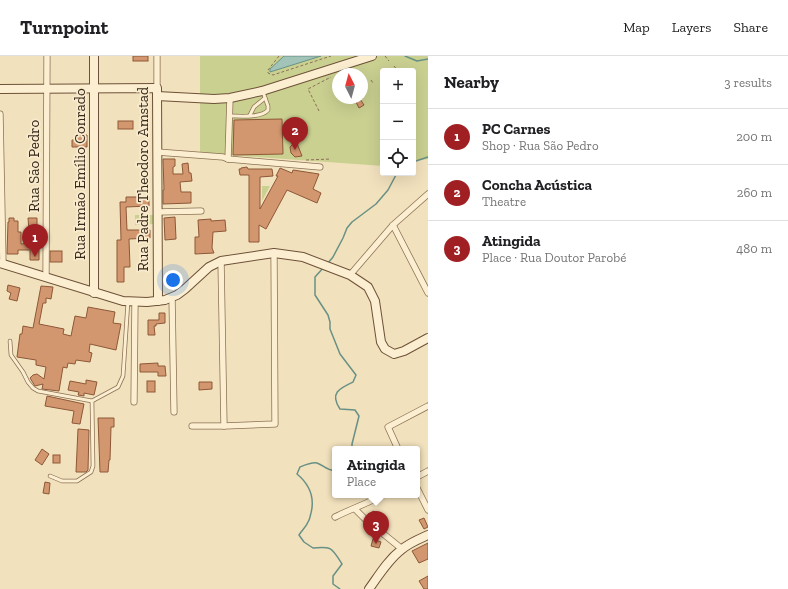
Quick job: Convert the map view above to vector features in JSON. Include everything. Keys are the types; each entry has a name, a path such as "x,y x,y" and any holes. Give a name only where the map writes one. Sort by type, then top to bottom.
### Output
{"street":[{"name":"Rua São Pedro","path":"46,277 47,56"},
{"name":"Rua Irmão Emílio Conrado","path":"94,56 94,293"},
{"name":"Rua Padre Theodoro Amstad","path":"157,56 158,301"},
{"path":"0,89 94,89 157,92 214,99 230,98 264,94 372,56"},
{"path":"228,159 230,98"},
{"path":"0,114 2,263 94,293 131,302 158,301 172,297 185,289 209,267 221,261 274,253 303,257 350,275 363,283 372,294 375,301 381,342 384,349 394,354 404,351 428,338"},
{"path":"157,152 223,156 228,159 320,167"},
{"path":"350,275 393,225 428,194"},
{"path":"157,212 201,211"},
{"path":"393,225 428,293"},
{"path":"192,426 275,424 274,253"},
{"path":"221,261 224,426"},
{"path":"172,297 174,412"},
{"path":"131,302 134,402"},
{"path":"397,446 388,427 428,406"},
{"path":"420,494 428,510"},
{"path":"334,517 377,498"},
{"path":"355,509 402,549"},
{"path":"369,589 388,564 402,549 428,535"}],"lane":[{"path":"250,115 264,94"},
{"path":"230,116 266,114 268,106 264,94"},
{"path":"10,341 11,355 33,388 38,391 92,401 118,387 123,376 131,302"},
{"path":"50,476 62,481 77,481 91,472 93,466 92,401"}],"path":[{"path":"279,56 268,70 268,74 272,75 331,56"},
{"path":"385,56 389,61"},
{"path":"319,111 308,88 331,77"}],"green space":[{"path":"200,56 428,56 428,159 416,161 416,68 380,68 380,166 200,153"},
{"path":"262,186 270,186 262,201"},
{"path":"135,215 153,215 153,224 135,225"}],"water":[{"path":"284,56 321,56 270,72 270,69"}],"building":[{"path":"133,56 148,56 148,61 133,61"},
{"path":"357,104 363,104 364,105 359,108"},
{"path":"282,119 283,154 233,155 234,120"},
{"path":"118,121 133,121 133,129 118,129"},
{"path":"77,135 87,135 87,147 72,147 72,140 77,140"},
{"path":"296,141 302,156 295,157 291,153 290,147"},
{"path":"163,159 175,159 173,174 183,174 182,164 188,163 192,181 180,182 181,192 191,192 191,203 163,204"},
{"path":"247,167 248,169 272,169 273,176 260,177 260,209 278,176 276,176 280,168 292,173 293,170 319,174 313,189 321,193 317,203 287,190 266,229 259,225 259,242 249,242 249,175 240,175 239,169"},
{"path":"126,197 149,197 149,206 126,207 127,230 150,230 150,238 129,239 130,267 124,267 124,282 117,282 117,240 121,240 120,202 126,202"},
{"path":"175,217 176,239 165,240 164,218"},
{"path":"9,218 14,218 14,221 18,221 18,232 21,232 21,244 30,243 28,218 37,218 39,260 30,260 30,250 18,250 18,254 7,254"},
{"path":"211,219 211,221 225,220 226,231 213,232 212,248 214,253 195,254 195,237 199,237 198,220"},
{"path":"50,251 62,251 62,262 50,262"},
{"path":"8,285 20,288 17,301 9,299 11,293 7,291"},
{"path":"41,286 53,287 51,299 46,298 46,303 43,303 39,324 64,329 63,334 71,336 75,316 86,318 88,307 115,312 113,323 121,324 116,350 90,344 89,352 92,353 90,362 76,360 75,364 68,363 67,368 63,367 59,391 42,389 43,384 35,386 30,378 37,374 44,379 46,367 36,365 36,360 17,357 20,334 22,334 23,326 33,328"},
{"path":"159,313 165,313 165,323 156,324 156,326 154,326 155,335 148,335 148,320 159,320"},
{"path":"158,363 158,366 165,366 166,376 158,376 158,372 140,372 140,364"},
{"path":"86,380 97,382 94,395 84,393 84,396 78,395 79,392 68,390 70,381 86,384"},
{"path":"147,381 155,381 155,392 147,392"},
{"path":"199,382 212,382 212,389 199,390"},
{"path":"47,396 84,404 80,424 72,423 74,411 45,406"},
{"path":"98,418 114,418 114,427 111,427 108,472 100,472"},
{"path":"78,429 89,430 88,470 86,472 76,472"},
{"path":"42,449 49,454 42,465 35,460"},
{"path":"53,455 60,455 60,463 53,463"},
{"path":"45,482 50,483 49,494 43,493"},
{"path":"374,511 377,517 372,519 368,514"},
{"path":"424,518 428,527 424,529 419,520"},
{"path":"373,539 381,542 379,548 371,546"},
{"path":"428,543 428,559 419,563 412,551"},
{"path":"428,576 428,589 424,589 419,581"}],"waterway":[{"path":"405,56 417,61 428,59"},
{"path":"416,161 428,157"},
{"path":"328,263 333,257 347,228 352,222 376,204 388,190 395,176"},
{"path":"324,267 315,277 315,295 328,315 330,329 340,354 356,375 353,382 340,389 336,395 337,403 340,409 355,410 359,416 352,446"},
{"path":"332,470 317,463 311,463 300,467 297,474 305,482 310,491 312,507 309,520 299,535 304,542 313,548 328,548 336,554 342,564 333,576 333,584 340,589"}],"place":[{"name":"Concha Acústica","path":"295,150"},
{"name":"PC Carnes","path":"35,257"},
{"name":"Atingida","path":"376,544"}]}
